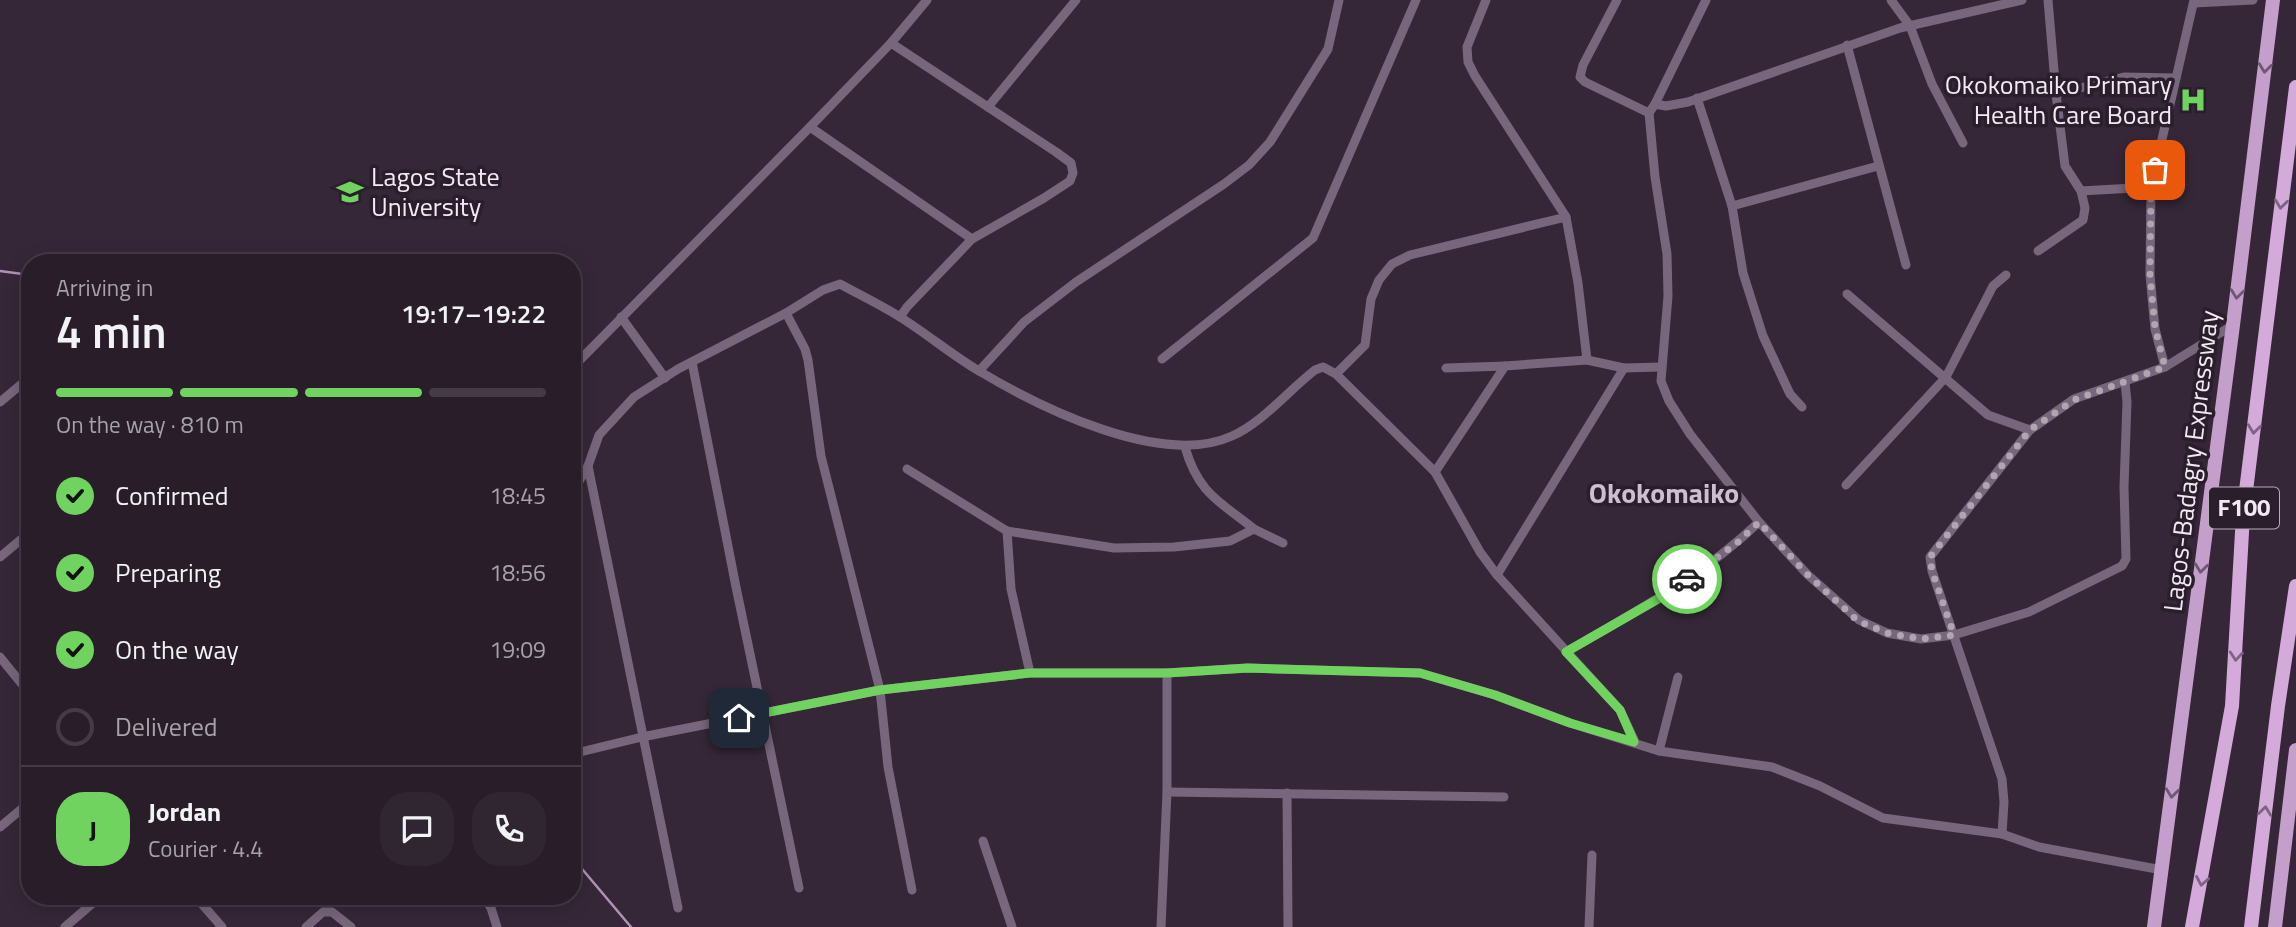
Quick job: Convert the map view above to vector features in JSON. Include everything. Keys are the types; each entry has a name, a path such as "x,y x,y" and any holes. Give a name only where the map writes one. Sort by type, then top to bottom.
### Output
{"highway":[{"name":"F100","path":"2192,927 2232,706 2243,515 2296,87"},
{"path":"2251,927 2278,706 2296,586"}],"main road":[{"name":"Lagos-Badagry Expressway","path":"2154,927 2273,0"},
{"path":"2274,927 2292,810 2296,750"}],"street":[{"path":"581,359 810,127 891,43 927,0"},
{"path":"988,107 1076,0"},
{"path":"979,371 1024,322 1076,282 1249,165 1270,142 1328,49 1339,0"},
{"path":"1162,359 1313,238 1416,0"},
{"path":"1486,0 1467,47 1468,62 1566,217 1578,283 1587,360"},
{"path":"1617,0 1583,65 1580,76 1585,82 1649,113"},
{"path":"1706,0 1649,113 1655,177 1667,254 1668,296 1661,381 1678,416 1759,522 1808,575 1858,621 1887,633 1921,639 1954,635 2029,612 2122,566 2126,559 2125,382"},
{"path":"1891,0 1910,26 1932,84 1963,144"},
{"path":"1655,104 1675,105 1847,45 1910,26 2022,0"},
{"path":"2038,251 2083,220 2085,208 2081,191 2065,166 2048,0"},
{"path":"2165,367 2155,328 2150,275 2151,187 2194,1 2253,0"},
{"path":"891,43 1063,157 1070,163 1073,173 1069,181 1044,198 972,239 906,307 900,317"},
{"path":"1847,45 1906,265"},
{"path":"2056,94 2124,77 2176,78"},
{"path":"1698,98 1732,206 1743,273 1763,336 1790,394 1802,407"},
{"path":"810,127 972,239"},
{"path":"1732,206 1878,166"},
{"path":"2081,191 2151,187"},
{"path":"1336,374 1365,345 1371,299 1379,280 1392,264 1410,255 1566,217"},
{"path":"1846,485 1945,377 1993,286 2006,275"},
{"path":"581,478 599,435 634,397 692,362 786,313 822,290 840,284 900,317 979,371 1076,419 1107,432 1147,442 1185,447 1210,444 1234,436 1322,367 1336,374 1435,472 1480,552 1497,575 1620,710 1634,742"},
{"path":"1847,295 1988,415 2030,430"},
{"path":"786,313 808,360 821,456 880,690 888,767 912,890"},
{"path":"621,317 665,377"},
{"path":"2002,834 2002,779 1932,571 1930,557 2030,430 2074,400 2165,367 2233,325"},
{"path":"1446,368 1587,360 1624,368 1661,367"},
{"path":"692,362 799,888"},
{"path":"1435,472 1505,366"},
{"path":"1497,575 1624,368"},
{"path":"0,402 21,384"},
{"path":"1185,447 1191,468 1205,490 1254,529 1283,543"},
{"path":"588,466 678,908"},
{"path":"907,469 1007,531 1114,548 1174,547 1230,541 1254,529"},
{"path":"1566,652 1665,595 1737,543 1759,522"},
{"path":"1007,531 1012,589 1030,673"},
{"path":"0,557 21,540"},
{"path":"0,657 4,669 21,683"},
{"path":"581,752 642,737 880,690 1030,673 1167,673 1248,668 1420,673 1495,695 1570,723 1659,751 1772,767 1820,786 1884,818 2002,834 2039,847 2162,870"},
{"path":"1161,927 1167,792 1167,673"},
{"path":"1659,751 1678,677"},
{"path":"1167,792 1504,797"},
{"path":"1287,793 1288,927"},
{"path":"0,827 21,810"},
{"path":"983,841 1012,927"},
{"path":"1588,927 1592,855"},
{"path":"65,927 91,905"},
{"path":"203,905 222,927"},
{"path":"489,905 497,927"},
{"path":"306,927 323,912 332,912 351,927"}],"waterway":[{"path":"0,271 21,274"},
{"path":"581,868 631,927"}],"way so far":[{"path":"1687,579 1737,543 1759,522 1808,575 1858,621 1887,633 1921,639 1954,635 1932,571 1930,557 2030,430 2074,400 2165,367 2155,328 2150,275 2151,187 2155,170"}],"place":[{"name":"Okokomaiko Primary Health Care Board","path":"2193,100"},
{"name":"Lagos State University","path":"350,192"}],"district":[{"name":"Okokomaiko","path":"1664,493"}],"route":[{"path":"739,718 880,690 1030,673 1167,673 1248,668 1420,673 1634,742 1620,710 1566,652 1665,595 1687,579"}]}
